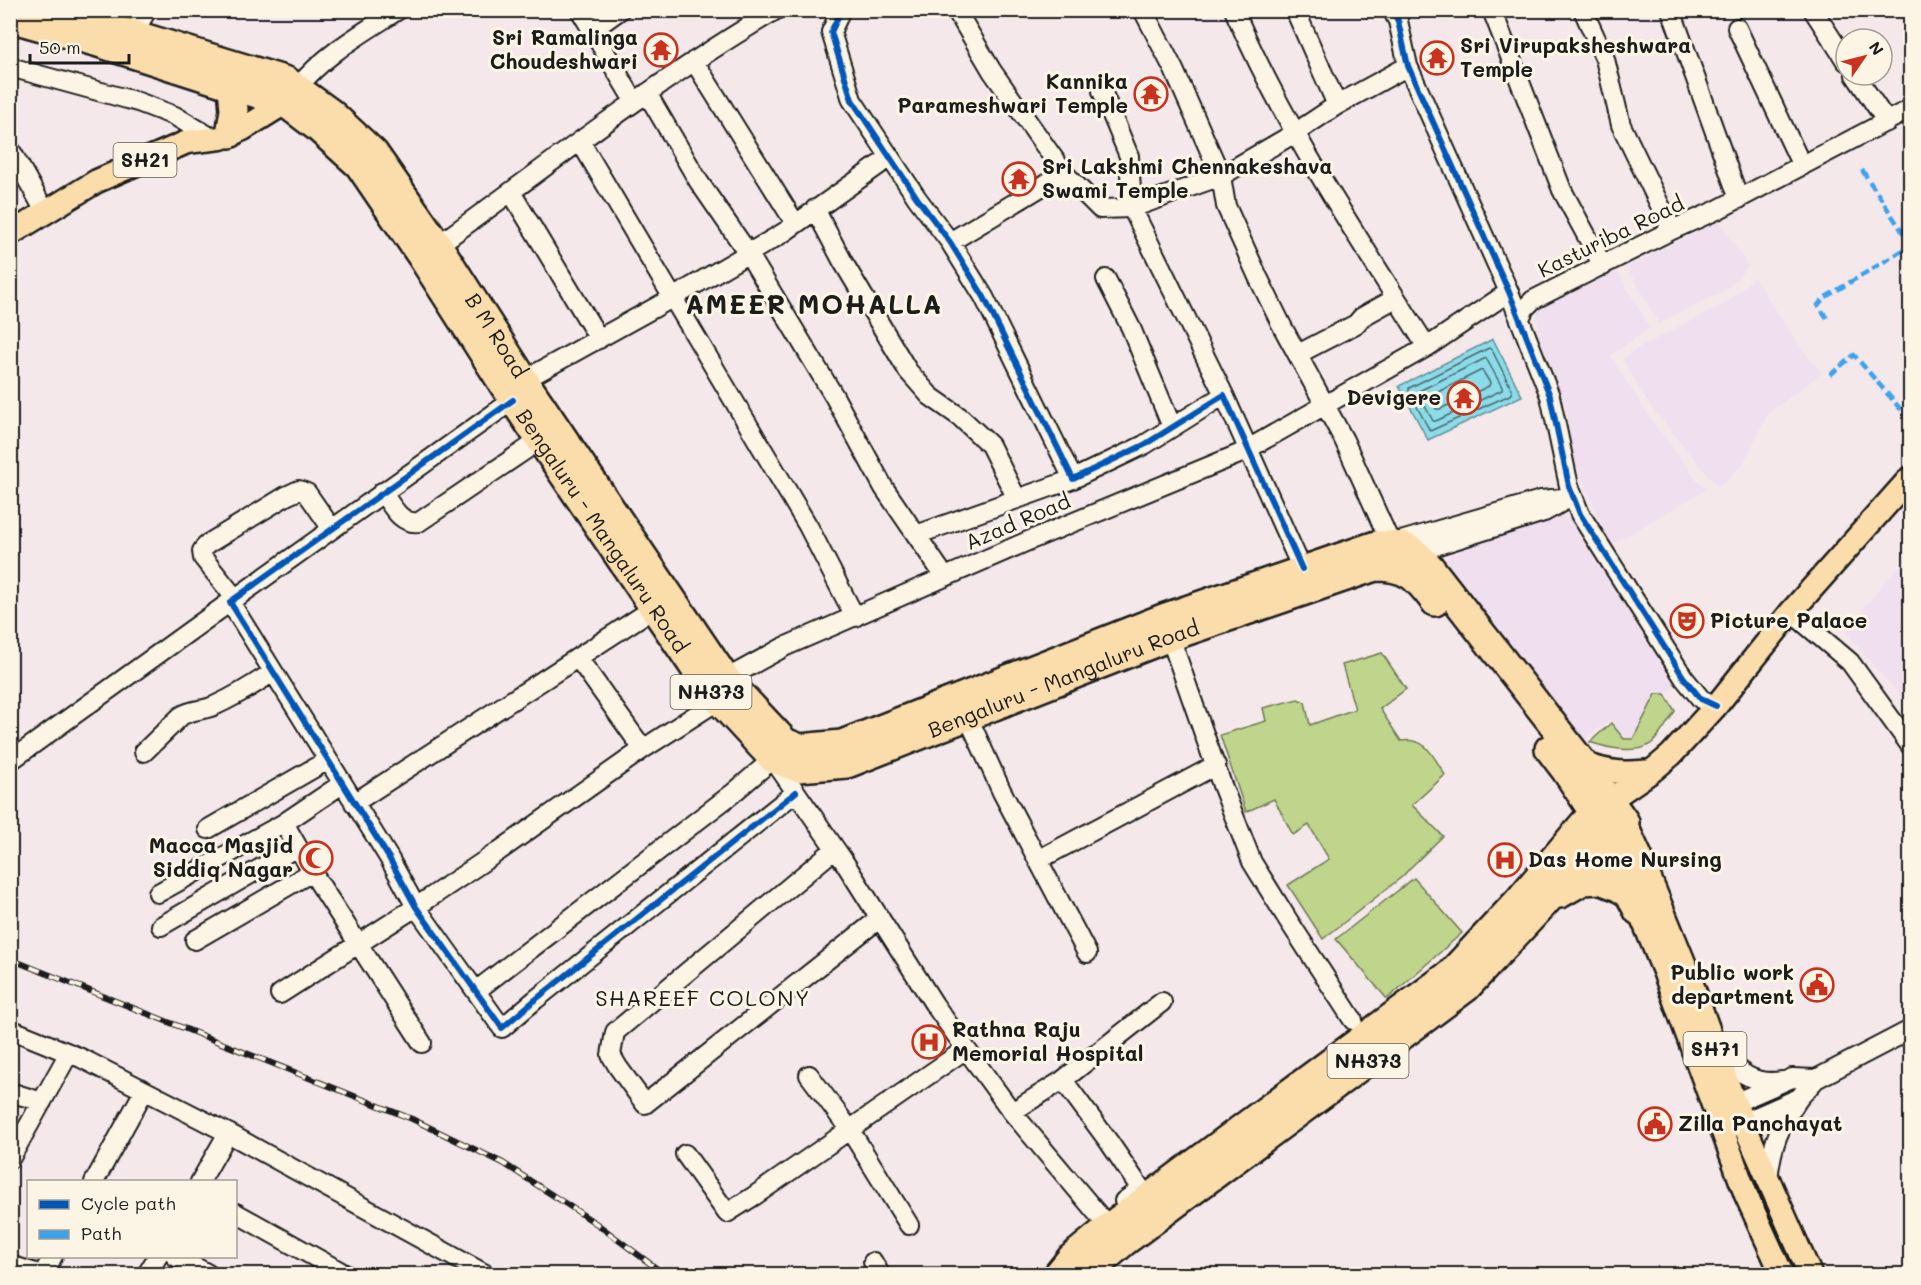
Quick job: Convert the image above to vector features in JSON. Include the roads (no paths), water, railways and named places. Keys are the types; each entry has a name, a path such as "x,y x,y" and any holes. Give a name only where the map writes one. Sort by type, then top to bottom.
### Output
{"highway":[{"name":"NH373","path":"53,12 287,81 291,95 318,128 359,165 430,251"},
{"name":"NH373","path":"10,18 95,42 232,86 291,95"},
{"path":"221,136 234,110 232,86"},
{"name":"B M Road","path":"430,251 518,390 722,689 785,742 800,748 879,740 1163,618 1302,569 1394,552"},
{"name":"Bengaluru - Mangaluru Road","path":"518,390 540,440 710,691 722,689 773,759 798,768 847,764 879,740 967,715 1170,637 1375,567 1394,552"},
{"path":"1394,552 1456,599 1583,763 1609,818"},
{"path":"1394,552 1565,770 1609,818"},
{"name":"NH373","path":"1087,1275 1123,1243 1466,988 1542,908 1609,818"},
{"name":"NH373","path":"1058,1275 1071,1258 1110,1226 1451,973 1518,901 1609,818"},
{"path":"1542,908 1576,884 1583,881 1600,880 1629,894 1638,911"}],"main road":[{"name":"SH21","path":"10,234 97,181 187,142 221,136 243,129 291,95"},
{"path":"1609,818 1716,706 1791,612 1911,478"},
{"path":"1583,763 1596,769 1619,773 1652,771"},
{"name":"SH71","path":"1609,818 1638,911 1728,1117 1767,1180 1810,1275"},
{"name":"SH71","path":"1609,818 1641,856 1687,970 1713,1046 1746,1195 1782,1275"}],"street":[{"path":"133,34 147,10"},
{"path":"291,95 314,68 345,44 398,10"},
{"path":"580,10 748,253 834,396 884,488 945,578"},
{"path":"592,30 620,10"},
{"path":"430,251 640,97 776,10"},
{"path":"956,10 992,71 1064,173 1100,209 1132,208 1221,176 1295,134 1337,105 1408,66"},
{"path":"1143,10 1174,70 1221,176 1226,206 1258,277 1326,404 1362,478 1394,552"},
{"path":"1234,10 1265,80 1295,134 1427,347"},
{"path":"1295,10 1337,105"},
{"path":"1492,10 1562,190 1603,266"},
{"path":"1583,10 1605,59 1624,131 1672,230"},
{"path":"1671,10 1739,199"},
{"path":"1813,10 1834,42"},
{"path":"1396,12 1408,66 1509,292 1550,396 1572,497 1580,514 1684,678 1701,699 1716,706"},
{"path":"840,13 831,32 852,100 950,242 984,297 1073,479"},
{"path":"1737,28 1802,166"},
{"path":"694,61 795,224"},
{"path":"10,67 138,102 221,136"},
{"path":"1864,87 1887,122"},
{"path":"1102,91 1129,156 1132,208 1224,395 1302,569"},
{"name":"Kasturiba Road","path":"1520,318 1525,308 1533,300 1739,199 1911,109"},
{"path":"580,141 808,526 855,617"},
{"path":"10,149 46,213"},
{"path":"10,761 332,529 518,390 599,339 795,224 890,157"},
{"path":"950,242 1064,173"},
{"path":"511,192 599,339"},
{"path":"815,209 843,262 908,371 930,396 960,417 990,445 1017,499"},
{"path":"1106,279 1131,328 1172,427"},
{"name":"Azad Road","path":"280,994 499,851 643,749 722,689 784,647 1028,541 1239,454 1427,347 1509,292"},
{"path":"1298,354 1356,324 1362,317 1396,297"},
{"path":"916,535 1073,479 1144,445 1224,395"},
{"path":"382,492 401,519 419,522 540,440"},
{"path":"332,529 306,493 299,490 206,545 202,551 203,558 233,600 273,672 389,858 416,907 502,1028 796,792"},
{"path":"1394,552 1544,513 1572,497"},
{"path":"1394,552 1541,500 1572,497"},
{"path":"354,803 654,608"},
{"path":"1791,612 1850,662 1911,745"},
{"path":"1170,637 1222,785 1252,862 1353,1020"},
{"path":"578,658 643,749"},
{"path":"144,752 186,713 207,710 273,672"},
{"path":"967,715 1002,792 1087,953"},
{"path":"476,991 732,794 773,759 966,1049 1012,1112 1101,1218"},
{"path":"208,829 328,760"},
{"path":"1038,860 1216,765"},
{"path":"158,893 284,823 342,784"},
{"path":"284,823 312,872 422,1043"},
{"path":"161,926 297,847"},
{"path":"835,849 615,1032 611,1055 618,1066 645,1104 880,918"},
{"path":"195,940 312,872"},
{"path":"1012,1112 1063,1080 1162,1002"},
{"path":"10,1029 69,1053 228,1133 485,1275"},
{"path":"1767,1180 1772,1147 1782,1122 1798,1098 1815,1079 1911,1030"},
{"path":"1713,1046 1738,1071 1763,1083 1792,1078 1815,1079"},
{"path":"685,1154 727,1213 966,1049"},
{"path":"10,1160 69,1053"},
{"path":"809,1075 850,1130 909,1225"},
{"path":"1728,1117 1792,1078"},
{"path":"1044,1275 1060,1251 1141,1189 1063,1080"},
{"path":"10,1092 42,1102"},
{"path":"95,1180 148,1093"},
{"path":"105,1180 148,1093"},
{"path":"1728,1117 1798,1098"},
{"path":"201,1180 228,1133"},
{"path":"237,1214 345,1275"},
{"path":"10,1265 41,1275 52,1258"},
{"path":"53,1275 62,1258"},
{"path":"147,1275 157,1258"},
{"path":"178,1258 208,1275"}],"water":[{"path":"1493,339 1522,396 1428,440 1399,386"}],"railway":[{"path":"10,959 412,1119 503,1163 597,1224 664,1274"}],"place":[{"name":"Sri Ramalinga Choudeshwari","path":"661,50"},
{"name":"Sri Virupaksheshwara Temple","path":"1437,58"},
{"name":"Kannika Parameshwari Temple","path":"1151,94"},
{"name":"Sri Lakshmi Chennakeshava Swami Temple","path":"1019,179"},
{"name":"Devigere","path":"1464,398"},
{"name":"Picture Palace","path":"1687,621"},
{"name":"Macca Masjid Siddiq Nagar","path":"316,858"},
{"name":"Das Home Nursing","path":"1505,860"},
{"name":"Public work department","path":"1817,985"},
{"name":"Rathna Raju Memorial Hospital","path":"929,1042"},
{"name":"Zilla Panchayat","path":"1655,1124"}],"district":[{"name":"AMEER MOHALLA","path":"814,305"},
{"name":"SHAREEF COLONY","path":"703,998"}]}
